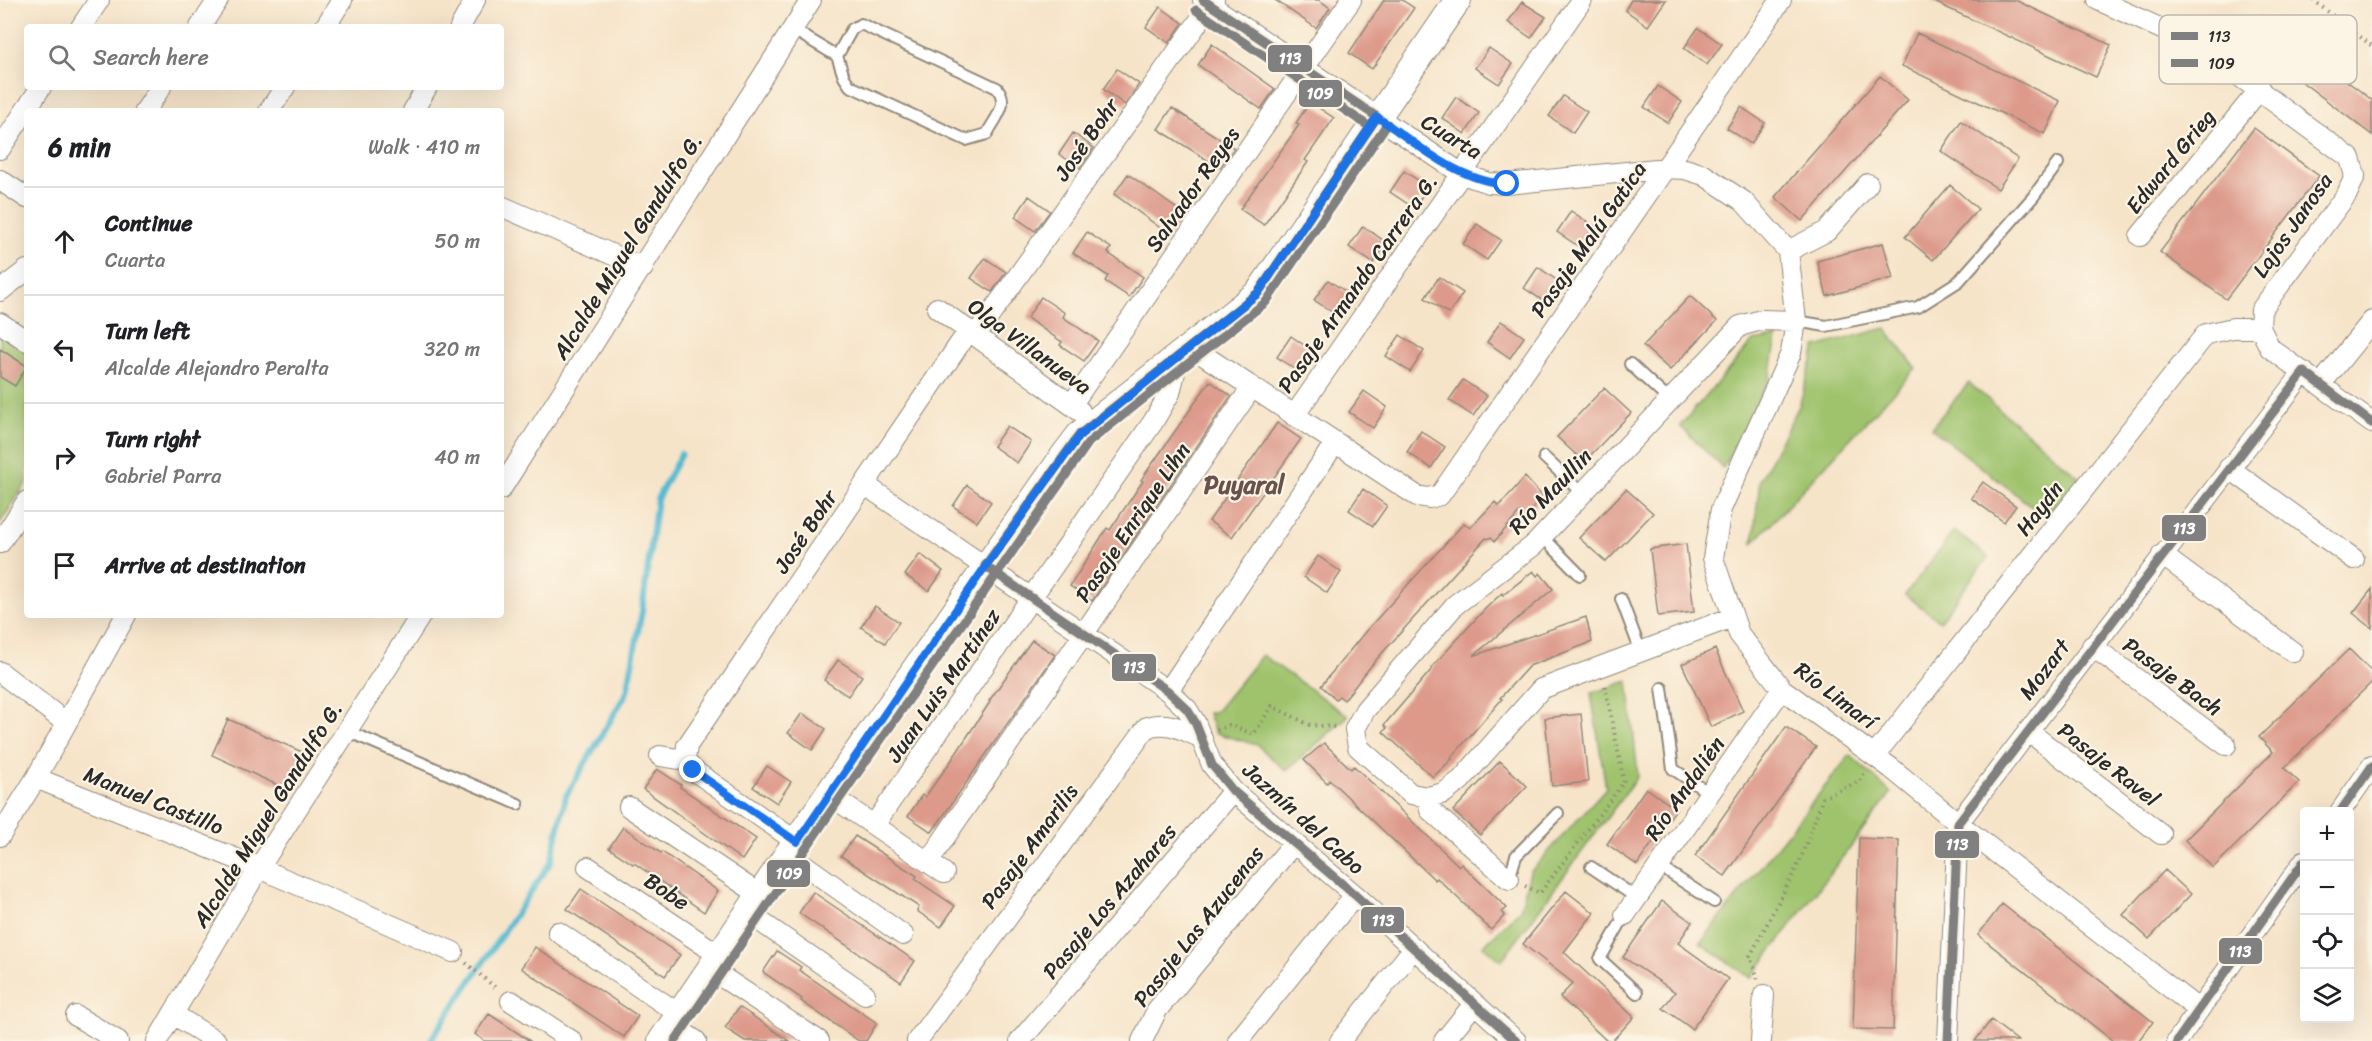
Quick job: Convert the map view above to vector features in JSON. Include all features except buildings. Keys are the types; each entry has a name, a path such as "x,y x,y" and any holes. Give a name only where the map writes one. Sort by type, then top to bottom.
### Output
{"street":[{"path":"83,24 99,0"},
{"path":"202,24 218,0"},
{"path":"327,24 342,0"},
{"path":"462,24 475,0"},
{"name":"Alcalde Miguel Gandulfo G.","path":"504,484 811,0"},
{"name":"Salvador Reyes","path":"1072,404 1351,0"},
{"path":"671,1027 828,794 1064,455 1093,423 1258,293 1458,0"},
{"name":"Pasaje Armando Carrera G.","path":"1294,416 1582,0"},
{"name":"Pasaje Malú Gatica","path":"1335,443 1417,496 1429,498 1440,495 1781,0"},
{"name":"Lajos Janosa","path":"2098,0 2159,28"},
{"name":"Cuarta","path":"1209,2 1304,69 1462,174 1489,183 1507,184 1666,168 1685,169 1704,175 1743,201 1788,251"},
{"name":"José Bohr","path":"685,760 687,746 866,485 1209,2"},
{"name":"Lajos Janosa","path":"2253,84 2350,158 2363,174 2261,310 2260,328"},
{"name":"Edward Grieg","path":"2140,236 2260,89"},
{"path":"27,108 39,90"},
{"path":"147,108 158,90"},
{"path":"271,108 283,90"},
{"path":"415,108 425,90"},
{"path":"0,149 24,113"},
{"path":"0,180 24,196"},
{"path":"1788,251 1799,248 1827,231 1868,184"},
{"path":"504,207 643,268"},
{"name":"Río Limarí","path":"1788,251 1796,321 1791,353 1721,509 1713,558 1739,634 1782,688 1875,755 1958,823 2199,1010"},
{"path":"0,291 24,272"},
{"name":"Olga Villanueva","path":"937,308 1072,404 1093,423"},
{"name":"Río Maullin","path":"1355,729 1365,710 1455,605 1534,545 1740,326 1761,320 1796,321"},
{"path":"2321,384 2372,321"},
{"path":"0,323 24,339"},
{"name":"Haydn","path":"1875,755 2206,334 2233,328 2260,328"},
{"path":"2260,328 2270,348 2372,423"},
{"path":"1168,691 1335,443 1252,387 1185,352"},
{"name":"Juan Luis Martínez","path":"874,825 1153,422 1170,393 1185,352"},
{"name":"Mozart","path":"1958,823 2304,372"},
{"name":"Pasaje Enrique Lihn","path":"874,825 936,867 1085,634 1252,387"},
{"path":"2229,468 2354,559"},
{"name":"Jazmín del Cabo","path":"866,485 1168,691 1187,709 1202,738 1212,765 1233,791 1414,948 1516,1041"},
{"path":"0,543 24,506"},
{"path":"2162,555 2293,652"},
{"path":"1355,729 1358,747 1411,794 1428,797 1444,793 1461,780 1541,689 1733,617"},
{"path":"0,836 36,777 124,618"},
{"name":"Alcalde Miguel Gandulfo G.","path":"157,1041 259,868 419,618"},
{"name":"Pasaje Bach","path":"2092,646 2226,745"},
{"path":"0,672 65,722"},
{"name":"Río Andalién","path":"1625,915 1782,688"},
{"name":"Pasaje Amarilis","path":"917,1041 1147,727 1157,723 1172,725 1202,738"},
{"name":"Pasaje Ravel","path":"2028,731 2161,834"},
{"path":"660,756 685,760 693,770 903,935"},
{"path":"2343,807 2372,766"},
{"name":"Manuel Castillo","path":"36,777 259,868 453,952"},
{"name":"Pasaje Los Azahares","path":"1020,1041 1233,791"},
{"path":"828,794 874,825"},
{"path":"1428,797 1430,810 1509,879"},
{"path":"629,807 865,994"},
{"path":"1948,1041 1958,823"},
{"name":"Pasaje Las Azucenas","path":"1143,1041 1157,1010 1294,843"},
{"name":"Bobe","path":"588,867 819,1041"},
{"path":"2177,1041 2300,867"},
{"path":"1238,1041 1354,895"},
{"path":"558,932 671,1027 696,1041"},
{"path":"1340,1041 1414,948"},
{"path":"1761,1041 1764,994"},
{"path":"511,1001 572,1041"},
{"path":"1444,1041 1474,1004"},
{"path":"1042,1041 1046,1013"},
{"path":"173,1014 216,1041"},
{"path":"76,1016 118,1041"}],"lane":[{"path":"792,29 837,56 844,77 850,86 966,140 987,134 1004,103 1003,95 997,88 861,24 852,29 837,56"},
{"path":"1796,321 1826,327 1918,307 1959,281 2033,197 2058,163"},
{"path":"1630,364 1670,401"},
{"path":"1544,457 1582,493"},
{"path":"1542,536 1580,575"},
{"path":"1621,599 1641,652"},
{"path":"1662,688 1673,770 1709,793"},
{"path":"347,731 518,804"},
{"path":"1509,879 1516,856 1558,813"},
{"path":"1659,866 1714,902"},
{"path":"1591,867 1636,898"},
{"path":"1625,915 1600,959 1637,993"}],"path":[{"path":"2313,0 2332,15"},
{"path":"2357,34 2372,46"},
{"path":"1509,879 1540,893 1624,782 1601,667"},
{"path":"1202,738 1229,725 1254,734 1272,706 1310,725 1355,729"},
{"path":"1764,994 1750,956 1799,863 1823,798 1860,781 1875,755"},
{"path":"453,952 511,1001"}],"green space":[{"path":"1885,328 1916,368 1753,543 1760,480 1799,406 1816,347"},
{"path":"0,334 24,350 24,487 0,523"},
{"path":"1777,337 1770,377 1723,468 1680,426 1753,341"},
{"path":"1969,383 2082,480 2044,516 1931,428"},
{"path":"1954,531 1988,557 1940,621 1905,595"},
{"path":"1262,655 1348,716 1286,771 1257,745 1215,733 1208,713 1216,711"},
{"path":"1628,681 1638,776 1501,961 1483,946 1520,910 1530,872 1606,788 1591,693"},
{"path":"1850,755 1891,793 1751,978 1700,943"}],"waterway":[{"path":"430,1041 551,862 566,796 627,692 642,611 657,499 681,454"}],"transit line":[{"name":"113","path":"1203,0 1377,117"},
{"name":"109","path":"1196,10 1370,127"},
{"name":"113","path":"985,566 1080,434 1258,293 1377,117"},
{"name":"109","path":"675,1041 838,801 1089,442 1266,302 1387,124"},
{"name":"113","path":"2304,372 2372,423"},
{"name":"113","path":"1948,1041 1958,823 2304,372"},
{"name":"113","path":"985,566 1168,691 1187,709 1195,722 1212,765 1233,791 1355,895 1516,1041"},
{"name":"113","path":"2343,807 2372,766"},
{"name":"113","path":"2177,1041 2300,867"}],"district":[{"name":"Puyaral","path":"1244,485"}],"route":[{"path":"693,770 797,842 985,567 1080,435 1258,293 1377,117 1462,174 1489,183 1507,184"}]}
